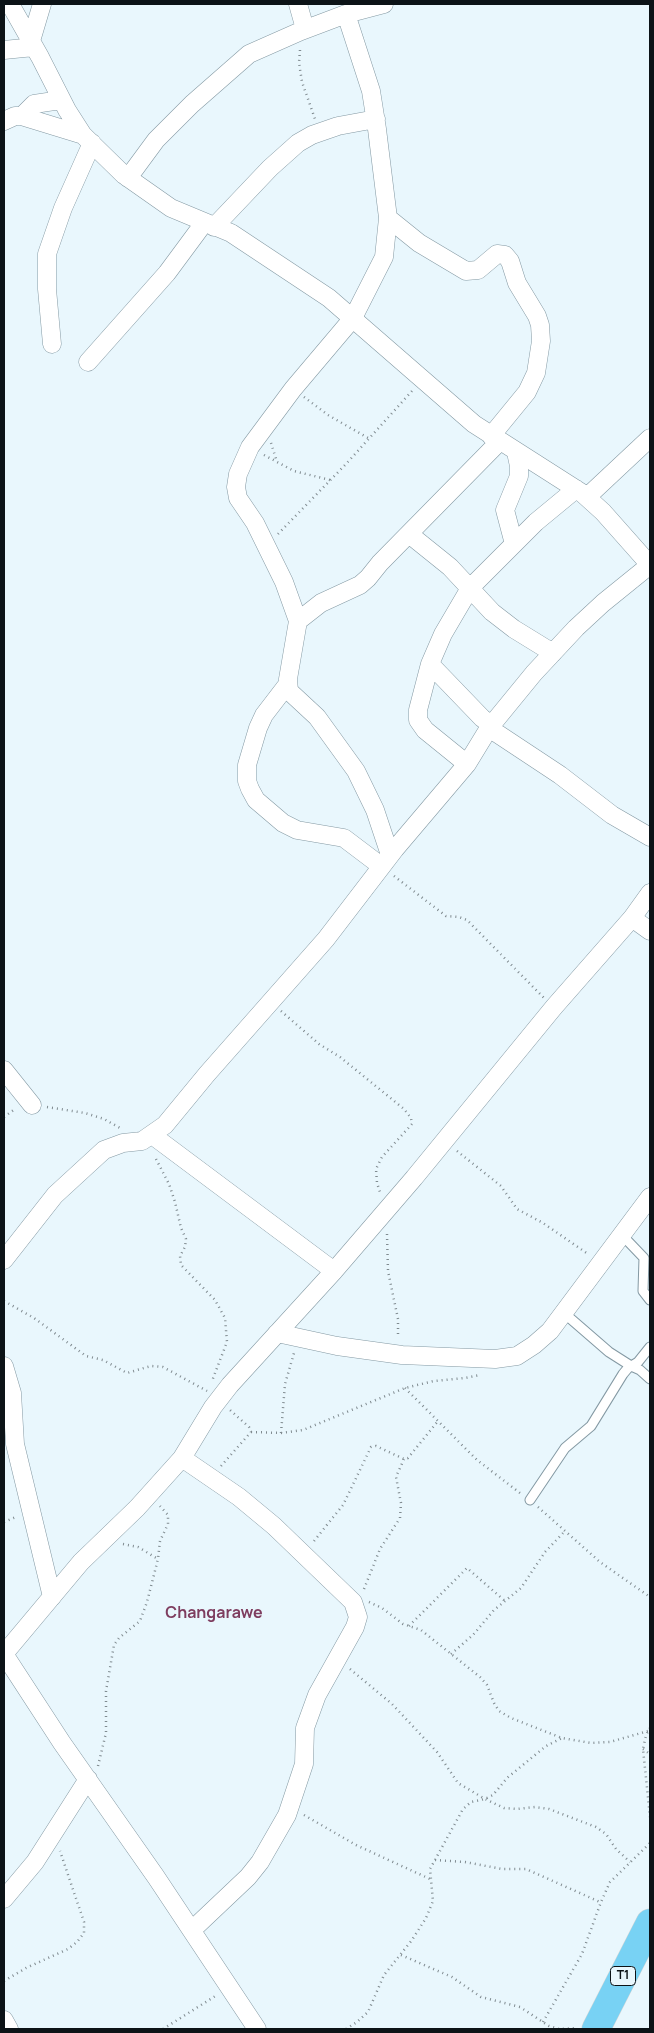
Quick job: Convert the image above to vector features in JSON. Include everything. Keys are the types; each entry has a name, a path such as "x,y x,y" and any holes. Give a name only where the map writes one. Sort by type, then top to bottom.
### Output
{"highway":[{"name":"T1","path":"597,2029 650,1923"}],"street":[{"path":"4,1260 54,1195 104,1150 123,1143 147,1138 165,1125 207,1074 326,939 386,860 467,764 490,726 553,653 603,603 650,565 582,493 474,424 354,318 300,277 231,233 171,208 128,178 88,139 61,100 33,44 10,4"},
{"path":"33,44 42,4"},
{"path":"298,4 303,30"},
{"path":"128,178 156,140 237,62 260,47 303,30 346,14 384,4"},
{"path":"346,14 371,91 376,119 388,218 384,257 354,318 293,389 250,447 238,474 236,487 238,498 255,522 284,582 298,621 287,685 264,714 258,728 248,765 247,781 256,800 283,823 297,830 344,838 386,860"},
{"path":"4,50 33,44"},
{"path":"22,116 34,104 61,100"},
{"path":"4,121 15,116 22,116 88,139"},
{"path":"88,362 209,225 298,143 338,126 376,119"},
{"path":"52,344 47,290 47,254 88,139"},
{"path":"298,621 321,603 360,585 409,534 468,472 495,439 527,392 536,373 541,341 540,325 537,316 518,283 510,261 505,255 498,254 478,270 466,271 419,243 388,218"},
{"path":"467,764 425,730 418,720 418,710 430,664 442,634 470,588 536,522 582,493 650,438"},
{"path":"514,544 505,510 519,476 516,452"},
{"path":"409,534 450,567 492,612 514,629 553,653"},
{"path":"430,664 490,726 560,775 612,815 650,838"},
{"path":"287,685 291,694 317,717 356,771 375,810 386,860"},
{"path":"257,2029 4,1654 81,1562 182,1458 216,1397 334,1271 554,1007 632,918 650,893"},
{"path":"632,918 650,931"},
{"path":"4,1070 32,1105"},
{"path":"147,1138 334,1271"},
{"path":"277,1333 343,1347 402,1354 510,1358 517,1356 550,1331 650,1197"},
{"path":"4,1366 12,1393 14,1444 52,1597"},
{"path":"182,1458 211,1477 274,1526 360,1609 355,1627 318,1695 305,1728 304,1764 288,1815 260,1862 192,1930"},
{"path":"4,1899 35,1862 89,1782"},
{"path":"4,2020 9,2029"}],"lane":[{"path":"622,1235 643,1256 645,1263 643,1291 650,1300"},
{"path":"564,1313 609,1352 630,1366 640,1370 650,1380"},
{"path":"530,1500 565,1448 591,1426 619,1379 630,1366 638,1362 650,1347"}],"path":[{"path":"303,30 299,63 302,82 307,100 321,132"},
{"path":"266,546 423,379"},
{"path":"293,389 328,415 368,438"},
{"path":"250,447 287,468 330,480"},
{"path":"386,860 446,916 467,920 513,969 554,1007"},
{"path":"270,1002 319,1044 340,1057 404,1109 411,1118 412,1124 382,1157 376,1168 377,1183 386,1210 388,1271 398,1318 398,1338 402,1354"},
{"path":"4,1117 15,1109 32,1105 72,1110 104,1119 147,1138 175,1202 181,1228 186,1239 185,1247 180,1256 181,1264 215,1300 224,1318 227,1342 211,1386 216,1397"},
{"path":"444,1141 501,1186 517,1209 543,1223 592,1256 603,1260"},
{"path":"4,1301 34,1318 86,1356 103,1360 127,1373 152,1366 163,1367 216,1397 249,1427 251,1432"},
{"path":"282,1433 285,1384 298,1338"},
{"path":"251,1432 282,1433 311,1427 405,1388 434,1381 465,1378 482,1374"},
{"path":"360,1609 365,1583 380,1549 400,1518 401,1503 396,1477 404,1459 412,1455 438,1421"},
{"path":"211,1477 251,1432"},
{"path":"303,1554 343,1505 371,1447 376,1446 404,1459"},
{"path":"89,1782 104,1745 106,1733 106,1691 114,1645 119,1638 140,1622 158,1558 160,1541 167,1528 169,1518 163,1508 146,1497"},
{"path":"451,1654 473,1635 494,1610 521,1588 545,1552 565,1531"},
{"path":"103,1540 134,1546 158,1558"},
{"path":"410,1626 468,1568 505,1601"},
{"path":"360,1609 373,1603 395,1619 421,1630 487,1685 499,1711 511,1718 562,1738 591,1743 610,1742 649,1730"},
{"path":"338,1658 392,1704 437,1752 456,1781 485,1799 510,1809 535,1807 556,1811 596,1827 606,1834 616,1849 630,1862"},
{"path":"649,1730 644,1749 650,1817"},
{"path":"346,2029 368,2012 384,1975 401,1955 431,1908 433,1898 430,1869 463,1808 471,1802 485,1799 496,1793 507,1778 546,1746 562,1738"},
{"path":"644,1749 650,1754"},
{"path":"288,1815 305,1816 347,1840 430,1880"},
{"path":"4,1981 26,1968 68,1949 78,1942 84,1933 84,1922 53,1835"},
{"path":"543,2022 582,1954 610,1882 650,1843"},
{"path":"435,1860 465,1862 502,1870 521,1868 601,1902"},
{"path":"401,1955 452,1977 481,1997 520,2007 549,2026 559,2029 597,2029"},
{"path":"163,2029 230,1988"}],"district":[{"name":"Changarawe","path":"214,1614"}]}
